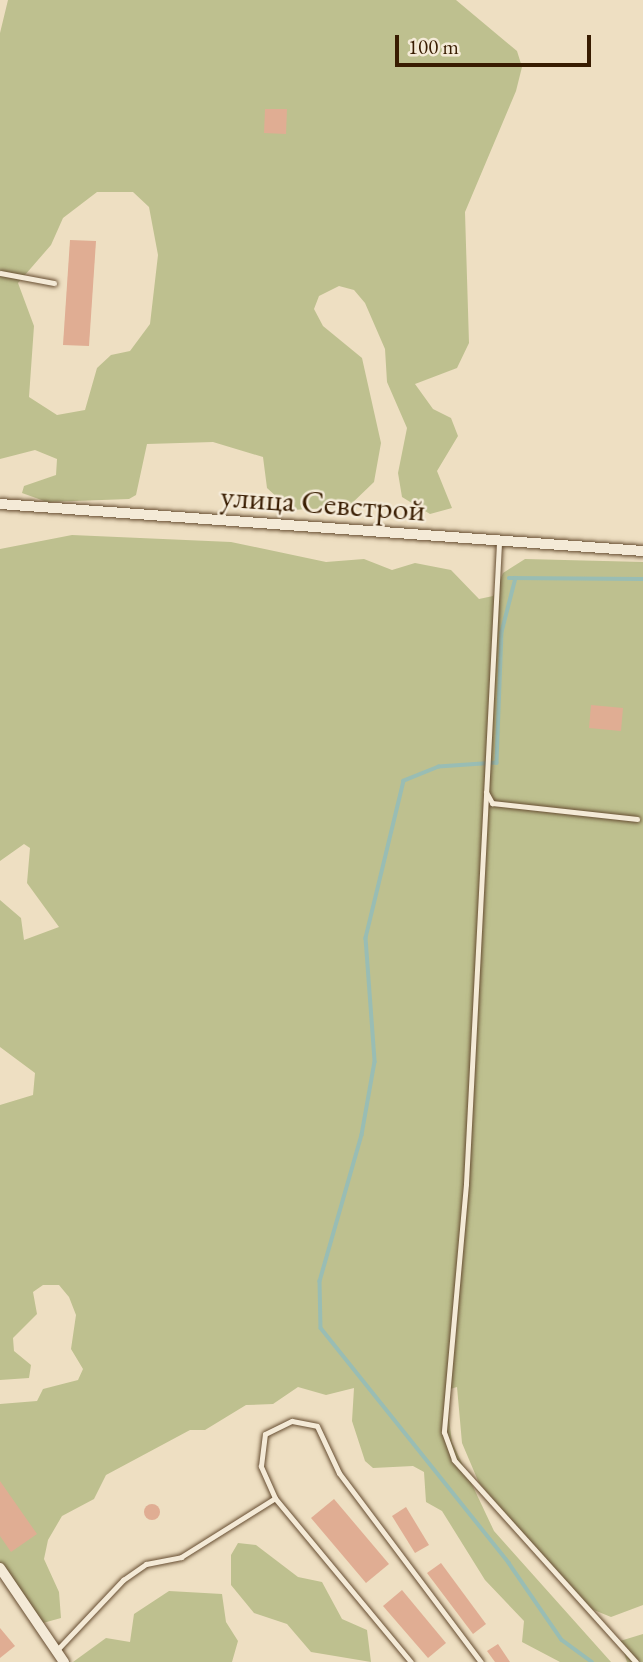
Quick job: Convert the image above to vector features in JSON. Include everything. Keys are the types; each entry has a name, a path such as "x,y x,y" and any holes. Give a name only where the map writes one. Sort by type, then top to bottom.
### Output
{"street":[{"name":"улица Севстрой","path":"0,503 499,543 643,551"},
{"path":"0,1568 64,1662"}],"lane":[{"path":"0,273 54,282"},
{"path":"499,543 466,1184 444,1432 454,1460 636,1662"},
{"path":"486,792 492,803 637,819"},
{"path":"411,1662 275,1499 261,1466 265,1434 292,1421 317,1426 339,1474 481,1662"},
{"path":"56,1651 123,1580 146,1564 181,1557 275,1499"}],"green space":[{"path":"8,0 456,0 517,51 522,67 516,91 465,212 469,343 457,368 415,384 433,409 451,418 458,436 437,471 452,508 430,514 402,497 398,473 407,428 387,382 385,349 365,303 354,290 339,286 319,296 314,309 323,326 362,358 381,443 374,482 348,507 291,510 267,488 263,457 213,442 147,444 136,495 129,499 47,502 22,493 24,486 56,475 57,459 35,450 0,459 0,33","holes":["97,192 133,192 149,207 158,255 150,324 130,351 111,355 97,368 85,410 57,415 29,397 34,326 18,283 51,245 63,218"]},
{"path":"72,535 231,542 326,562 364,559 392,570 415,563 451,570 479,599 493,596 503,573 525,559 643,562 643,1605 611,1617 584,1606 479,1483 462,1443 457,1387 450,1389 449,1419 452,1442 494,1531 611,1662 560,1662 522,1642 524,1621 485,1580 442,1511 426,1502 424,1472 413,1466 373,1468 365,1461 352,1421 354,1388 326,1395 298,1387 273,1404 246,1405 205,1430 190,1430 106,1475 94,1499 62,1516 48,1540 44,1559 59,1592 61,1618 43,1623 0,1564 0,1404 37,1401 43,1389 78,1380 83,1369 71,1349 76,1315 69,1297 59,1285 43,1285 33,1292 37,1314 13,1338 14,1351 31,1365 29,1378 0,1380 0,1105 33,1095 35,1073 0,1047 0,900 21,918 24,940 59,927 27,883 30,848 24,844 0,861 0,549"},
{"path":"238,1543 256,1545 298,1577 322,1582 342,1619 367,1630 371,1662 311,1652 287,1624 254,1613 231,1585 231,1555"},
{"path":"169,1591 222,1594 226,1622 238,1641 232,1662 73,1662 106,1638 130,1642 134,1614"},
{"path":"643,1634 643,1662 627,1662 620,1641"}],"building":[{"path":"265,109 287,109 286,134 264,133"},
{"path":"70,240 96,241 89,346 63,345"},
{"path":"591,705 623,708 621,731 589,728"},
{"path":"0,1481 37,1534 11,1552 0,1536"},
{"path":"334,1499 389,1564 366,1583 311,1518"},
{"path":"149,1504 155,1504 160,1512 158,1518 149,1520 144,1515 144,1509"},
{"path":"406,1507 429,1545 415,1553 392,1516"},
{"path":"441,1563 486,1624 473,1634 427,1573"},
{"path":"402,1590 446,1643 428,1658 383,1606"},
{"path":"0,1628 15,1646 0,1658"},
{"path":"498,1644 510,1662 495,1662 487,1651"}],"waterway":[{"path":"509,578 643,579"},
{"path":"516,578 502,632 497,763 439,767 404,781 366,938 375,1062 362,1135 320,1281 321,1328 509,1563 562,1640 592,1662"}]}
